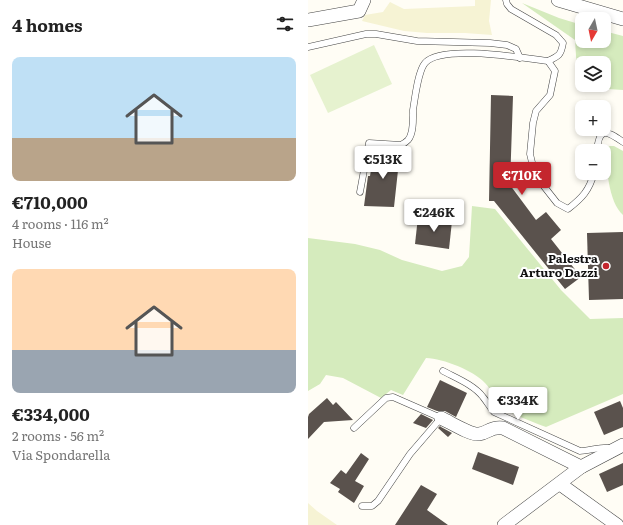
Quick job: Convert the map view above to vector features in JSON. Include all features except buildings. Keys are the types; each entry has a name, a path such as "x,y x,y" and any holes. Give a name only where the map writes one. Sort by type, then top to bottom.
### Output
{"street":[{"path":"308,20 359,11 364,0"},
{"path":"558,0 623,19"},
{"path":"441,418 472,433 480,434 496,427 503,428 582,467"},
{"path":"504,525 582,467 618,447"},
{"path":"560,484 617,525"}],"lane":[{"path":"360,192 369,143 401,145 409,139 412,130 420,72 424,64 430,58 451,53 476,53 548,61 557,57 561,53 563,43 556,35 511,9 506,0"},
{"path":"308,47 366,34 376,34 417,41 490,43 507,45 516,49 520,58"},
{"path":"548,61 555,71 550,95 536,110 533,122 530,154 535,175 557,203 568,208 577,202 587,192 591,180"},
{"path":"598,144 598,139 605,133 611,133 623,142"},
{"path":"443,371 474,388 483,396 494,412 580,451 592,451 608,447 618,447"},
{"path":"354,428 386,398 393,397 441,418 410,454 378,500 372,506 362,506"}],"shaded area":[{"path":"475,0 491,0 489,21 492,35 404,31 362,21 365,15 383,12 390,2 404,9 475,6"},
{"path":"308,503 317,511 337,525 308,525"}],"green space":[{"path":"522,3 575,23 575,40"},
{"path":"611,33 623,36 623,90 611,89 611,56 576,56 576,48 611,48"},
{"path":"374,45 392,84 328,113 310,75"},
{"path":"611,146 614,146 623,151 623,215 614,201 608,180 611,180"},
{"path":"472,206 495,209 561,290 590,319 623,318 623,394 546,427 529,421 501,406 480,378 458,366 441,360 426,358 403,395 391,390 381,398 343,378 326,375 320,384 308,391 308,238 355,244 380,250 402,260 442,271 462,266 469,257"}],"place":[{"name":"Palestra Arturo Dazzi","path":"606,266"}]}
